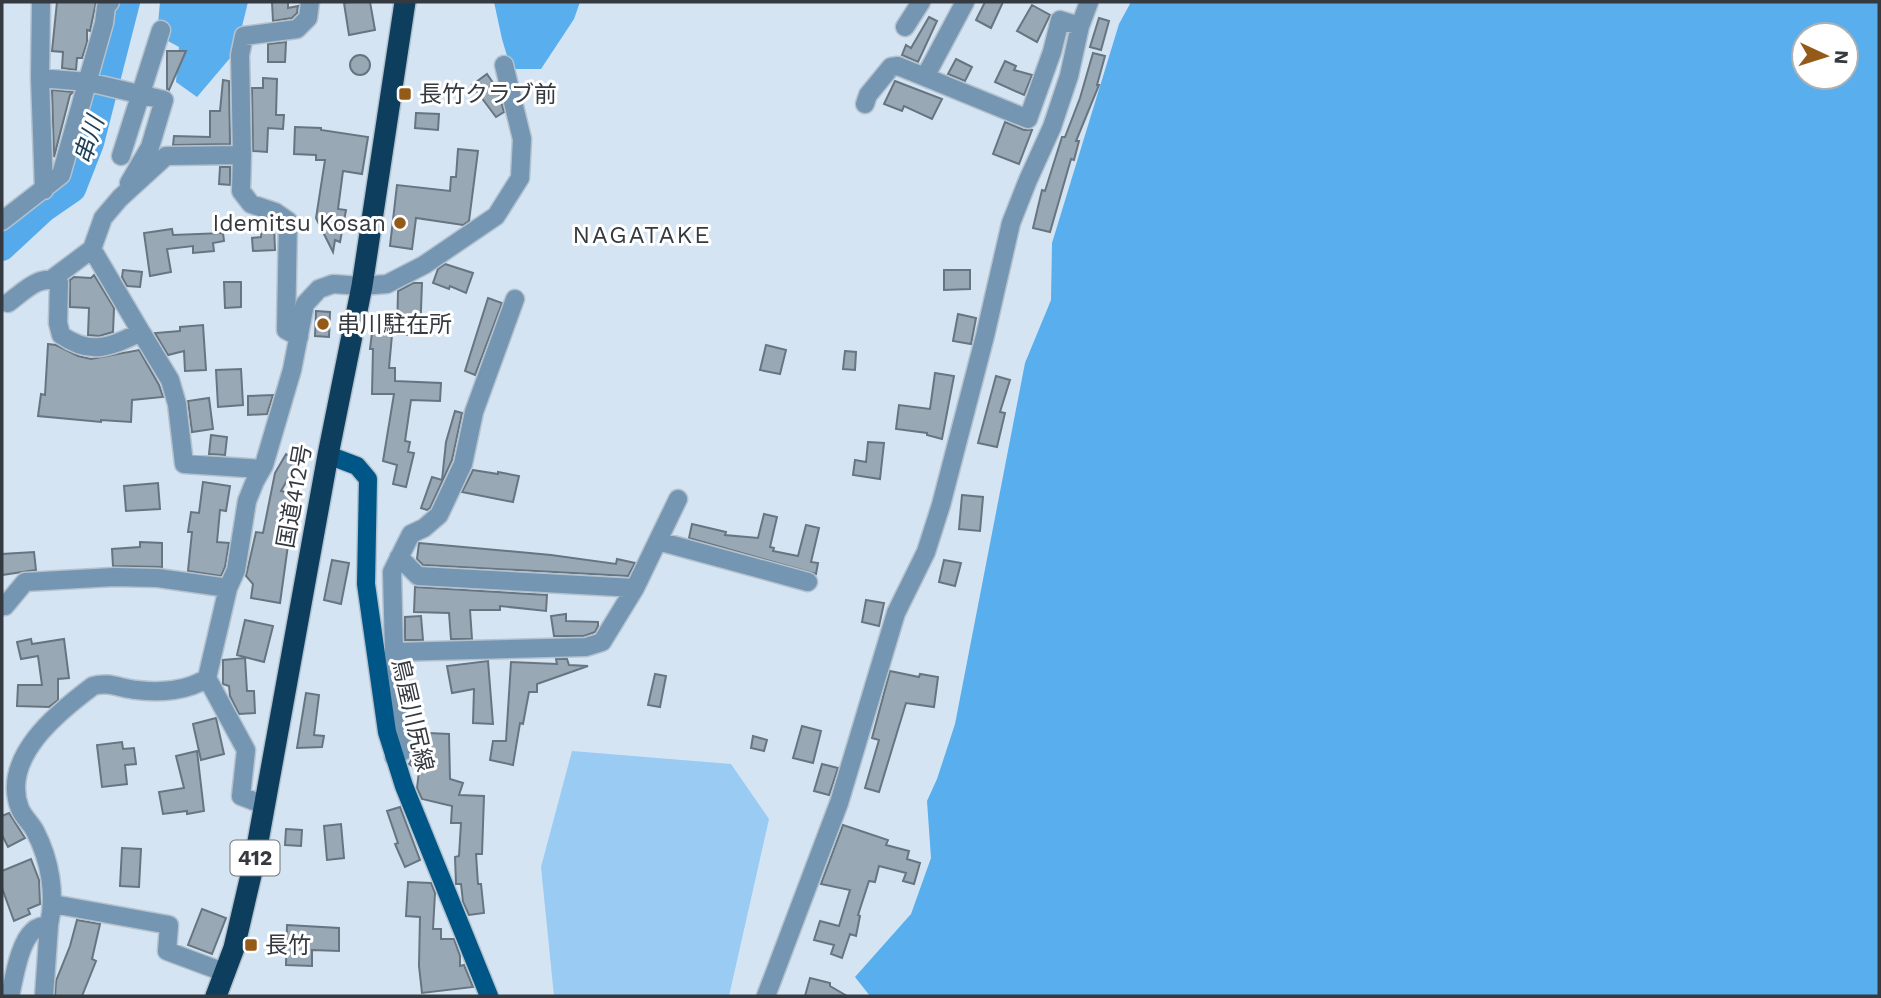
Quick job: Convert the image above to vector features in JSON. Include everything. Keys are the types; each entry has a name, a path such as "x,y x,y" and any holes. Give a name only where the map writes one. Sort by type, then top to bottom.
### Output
{"highway":[{"name":"国道412号","path":"216,996 226,973 243,912 264,805 362,286 405,2"}],"main road":[{"name":"鳥屋川尻線","path":"328,455 360,467 369,483 366,584 382,705 394,757 489,996"}],"street":[{"path":"41,2 40,78 44,190"},
{"path":"2,221 61,175 89,82 106,7 110,2"},
{"path":"299,337 286,330 288,221 275,212 251,204 241,191 240,55 244,36 297,29 308,18 310,2"},
{"path":"905,27 921,2"},
{"path":"925,77 965,2"},
{"path":"865,104 868,95 891,67 898,66 1028,119 1052,52 1064,2"},
{"path":"766,996 839,803 897,613 926,552 941,505 1012,223 1052,127 1069,76 1088,2"},
{"path":"1059,20 1080,26"},
{"path":"121,156 161,30"},
{"path":"264,805 241,796 246,750 207,678 228,588 236,570 247,501 262,469 292,370 306,304 319,289 333,284 387,284 424,265 496,216 520,178 522,139 504,65"},
{"path":"40,78 89,82 164,100 150,146 121,198"},
{"path":"52,279 92,250 103,218 166,156 242,155"},
{"path":"92,250 170,380 177,404 184,464 262,469"},
{"path":"4,301 43,279 52,279 59,283 58,323 61,335 77,346 110,347 141,332"},
{"path":"394,757 403,751 405,745 399,714 394,652 392,572 411,534 424,528 439,515 463,464 474,412 515,299"},
{"path":"394,652 586,647 602,642 635,588 678,499"},
{"path":"658,541 808,582"},
{"path":"400,557 418,576 635,588"},
{"path":"2,606 5,606 25,582 114,577 158,578 228,588"},
{"path":"44,996 52,904 49,868 34,828 19,806 16,782 9,774 25,749 48,722 93,686 100,684 137,690 163,690 193,686 207,678"},
{"path":"52,904 169,925 167,951 226,973"},
{"path":"10,996 27,937 37,928 49,925"}],"shaded area":[{"path":"160,2 248,2 236,51 197,97 176,82 179,47 157,35"},
{"path":"494,2 580,2 574,19 541,69 511,69"},
{"path":"1131,2 1879,2 1879,996 870,996 855,977 911,914 931,858 927,801 955,724 1025,363 1051,300 1052,243 1119,24"},
{"path":"572,751 731,764 769,819 729,996 554,996 541,867"}],"building":[{"path":"57,2 96,2 90,31 87,30 87,42 82,58 77,58 76,70 62,68 63,52 52,51"},
{"path":"272,2 288,2 288,8 298,6 297,13 292,18 273,21"},
{"path":"370,2 375,30 349,35 344,3"},
{"path":"985,2 1003,2 991,28 976,20"},
{"path":"1032,5 1050,15 1037,42 1017,31"},
{"path":"929,17 937,21 918,62 902,55 906,45 911,48"},
{"path":"1099,18 1109,21 1101,50 1090,47"},
{"path":"286,42 285,62 268,62 268,44"},
{"path":"167,51 186,51 169,90 167,89"},
{"path":"1093,53 1105,56 1099,85 1076,141 1079,141 1074,160 1071,159 1050,232 1033,228 1042,190 1045,191 1062,137 1065,137 1080,98"},
{"path":"360,55 367,58 370,65 367,72 360,75 353,72 350,65 353,58"},
{"path":"956,59 972,67 965,81 948,74"},
{"path":"1005,61 1016,66 1014,70 1032,75 1024,95 995,82"},
{"path":"487,74 498,90 504,112 496,117 472,85"},
{"path":"263,78 277,79 276,115 284,115 283,129 268,128 267,152 253,151 252,88 263,88"},
{"path":"223,80 229,81 230,144 173,145 174,136 210,137 210,111 220,111"},
{"path":"895,81 942,99 932,119 904,106 902,111 884,104"},
{"path":"52,90 73,92 54,157"},
{"path":"416,113 439,114 438,130 415,128"},
{"path":"1005,122 1024,130 1032,130 1019,164 993,154"},
{"path":"295,127 321,128 368,137 362,174 343,171 338,209 346,210 340,242 335,240 333,252 316,218 325,160 316,160 316,155 294,154"},
{"path":"458,149 478,151 469,221 463,225 416,218 412,249 390,246 397,185 450,191 451,177 456,177"},
{"path":"220,167 230,167 230,185 219,184"},
{"path":"262,220 274,225 275,250 253,251 252,238 261,237"},
{"path":"172,229 173,235 223,233 224,241 213,243 214,251 193,253 193,246 167,249 171,272 150,276 144,233"},
{"path":"445,264 473,273 466,293 433,283 438,269"},
{"path":"123,270 142,272 140,287 127,286 122,277"},
{"path":"944,270 970,270 970,289 944,290"},
{"path":"94,275 114,308 113,332 99,336 88,335 89,308 70,307 70,280 74,277 91,278"},
{"path":"224,282 241,282 241,307 225,308"},
{"path":"413,283 422,283 420,335 397,335 398,291"},
{"path":"488,298 502,303 475,375 465,371"},
{"name":"串川駐在所","path":"316,311 330,312 329,337 315,336"},
{"path":"958,314 976,318 971,344 953,341"},
{"path":"203,325 206,370 185,371 184,351 168,355 155,333 180,331 180,327"},
{"path":"372,333 392,335 389,368 395,368 395,381 441,383 440,401 411,400 405,441 410,442 408,452 414,453 406,487 393,484 397,465 383,461 394,394 372,394"},
{"path":"48,344 91,359 139,350 163,397 132,400 131,422 38,416 41,394 45,395"},
{"path":"766,345 786,350 780,374 760,370"},
{"path":"845,351 856,352 855,370 843,369"},
{"path":"241,369 243,405 218,407 216,370"},
{"path":"935,373 954,376 942,439 927,433 896,429 899,405 930,409"},
{"path":"996,376 1010,380 1000,412 1005,413 997,447 978,443"},
{"path":"273,395 267,414 248,415 248,396"},
{"path":"209,398 213,429 192,432 188,401"},
{"path":"455,411 462,413 452,460 430,508 427,510 421,508 432,477 442,480 446,442"},
{"path":"211,435 227,437 225,455 209,454"},
{"path":"868,442 884,443 880,479 853,475 855,460 866,462"},
{"path":"286,454 298,461 281,491 294,494 286,538 289,538 280,603 251,598 253,584 246,576 256,532 263,533 275,473"},
{"path":"473,470 519,476 513,502 462,492"},
{"path":"203,482 230,486 226,511 220,510 217,542 229,543 221,576 188,571 191,512 199,513"},
{"path":"158,483 160,509 126,511 124,486"},
{"path":"962,495 983,497 980,531 959,529"},
{"path":"764,514 777,517 770,547 774,548 773,551 798,556 806,525 819,528 811,562 818,563 816,574 689,538 692,524 726,532 725,535 758,538"},
{"path":"140,542 162,543 162,567 113,566 112,549 140,547"},
{"path":"419,543 616,564 617,559 635,563 628,576 423,565 417,559"},
{"path":"34,552 36,570 2,575 2,554"},
{"path":"332,560 349,563 341,604 324,600"},
{"path":"944,560 961,563 955,586 939,582"},
{"path":"415,587 547,595 546,611 500,606 500,610 470,610 472,639 451,639 449,613 414,612"},
{"path":"866,600 884,603 879,626 862,622"},
{"path":"566,614 566,621 598,622 598,626 595,632 584,636 554,636 551,616"},
{"path":"421,616 423,640 405,640 405,617"},
{"path":"245,620 273,626 264,662 237,655"},
{"path":"31,639 32,644 64,639 69,678 58,679 58,700 49,707 17,706 18,685 42,685 38,656 21,659 17,642"},
{"path":"245,658 247,691 254,691 255,713 239,714 230,696 229,686 223,684 223,660"},
{"path":"556,659 567,659 569,665 588,666 537,684 537,692 529,692 523,724 520,723 513,765 490,760 493,741 506,741 511,662 557,664"},
{"path":"488,661 493,724 473,723 474,689 452,693 447,666"},
{"path":"890,671 919,677 920,674 938,677 934,707 906,703 879,792 865,788 879,740 872,738"},
{"path":"655,674 666,676 660,707 648,705"},
{"path":"306,693 319,695 314,735 324,736 322,747 297,748"},
{"path":"216,718 224,754 201,760 193,724"},
{"path":"802,726 821,731 813,763 793,758"},
{"path":"428,733 449,734 450,779 463,783 459,795 484,796 482,854 476,854 484,913 469,915 463,902 461,884 456,884 455,857 459,856 461,823 451,823 452,806 422,799 417,788 419,771 409,764"},
{"path":"753,736 767,740 764,751 751,748"},
{"path":"122,742 123,749 134,748 136,764 125,765 127,784 102,787 97,745"},
{"path":"197,751 204,811 163,814 159,792 184,788 176,756"},
{"path":"822,764 838,768 829,795 814,791"},
{"path":"400,807 420,860 405,867 395,844 398,843 387,811"},
{"path":"9,813 25,838 8,847 2,835 2,816"},
{"path":"341,824 344,858 327,860 324,826"},
{"path":"843,825 888,840 886,845 909,851 907,859 920,863 914,884 903,881 906,873 879,866 875,882 869,881 858,915 856,936 850,934 842,958 831,954 834,945 814,940 820,921 839,926 850,890 821,884"},
{"path":"286,829 302,830 301,846 285,845"},
{"path":"122,848 141,849 139,887 120,886"},
{"path":"31,859 39,880 40,904 28,909 30,914 14,921 2,888 2,871"},
{"path":"408,882 431,883 435,893 433,929 441,929 441,939 454,939 460,956 460,966 464,965 473,987 422,993 419,966 420,917 406,916"},
{"path":"202,909 226,918 212,954 188,945"},
{"path":"77,920 100,924 92,959 96,961 82,996 55,996 56,981"},
{"path":"287,925 339,928 339,951 312,950 312,966 286,965"},
{"path":"810,978 830,983 830,986 847,996 805,996"}],"waterway":[{"name":"串川","path":"2,248 44,209 73,189 91,143 127,2"}],"place":[{"name":"長竹クラブ前","path":"405,94"},
{"name":"Idemitsu Kosan","path":"400,223"},
{"name":"串川駐在所","path":"323,324"},
{"name":"長竹","path":"251,945"}],"district":[{"name":"NAGATAKE","path":"642,235"}]}
